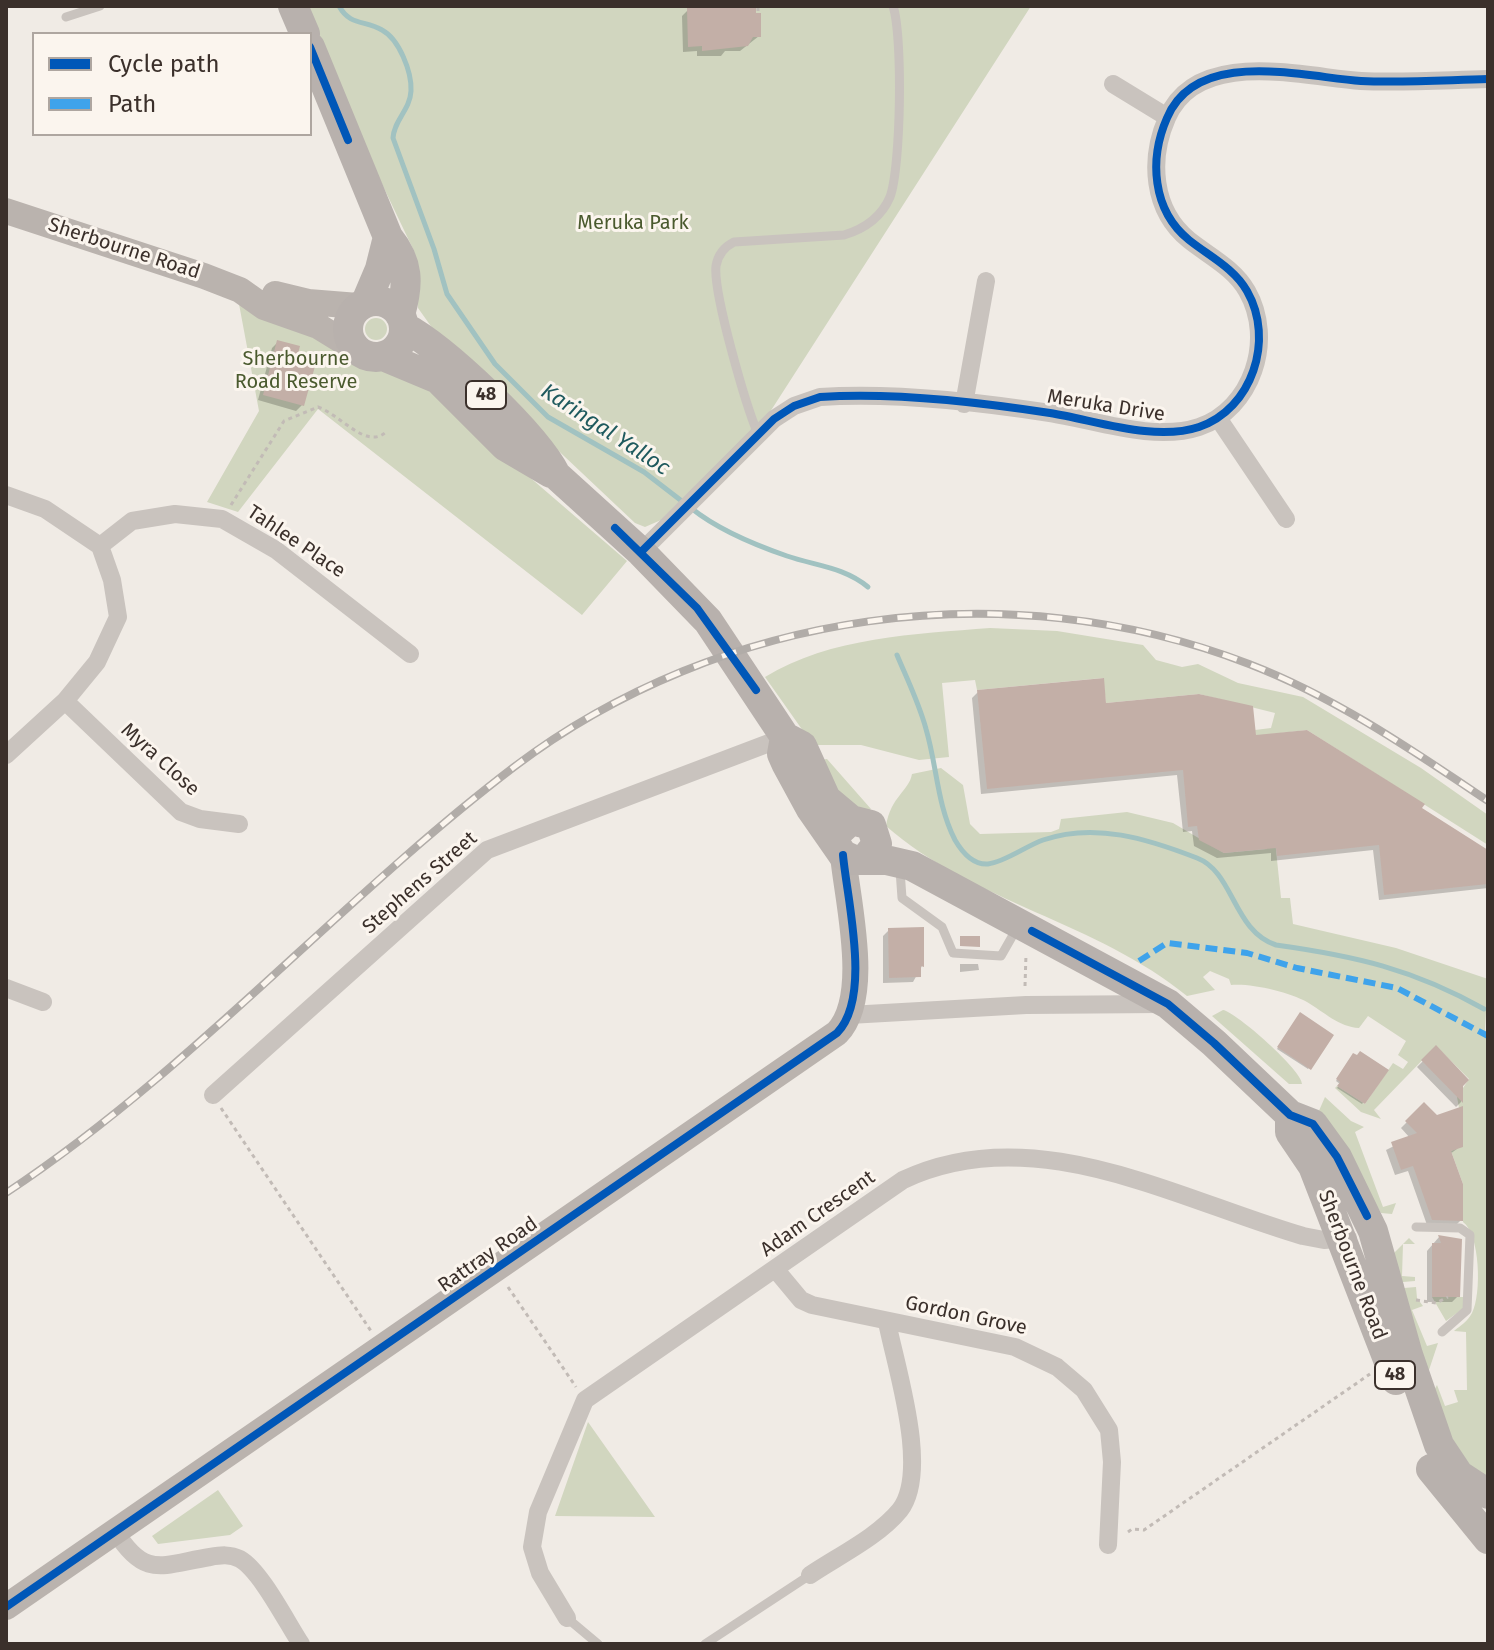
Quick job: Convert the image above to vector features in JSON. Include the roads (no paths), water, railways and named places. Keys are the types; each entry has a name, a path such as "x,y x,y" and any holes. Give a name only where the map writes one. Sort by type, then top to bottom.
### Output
{"main road":[{"path":"293,6 304,32"},
{"path":"312,52 388,237 399,251 408,279 399,345 370,353 347,327 380,269 388,237"},
{"name":"48","path":"362,304 389,304 402,321"},
{"name":"Sherbourne Road","path":"402,321 437,349 519,426 544,453 556,475 641,552 708,621 785,737 802,746 826,799 856,846 906,864 1168,1004 1290,1115 1308,1120 1323,1135 1360,1199 1373,1231 1408,1355 1439,1445 1459,1475 1488,1494"},
{"name":"Sherbourne Road","path":"370,353 438,379 505,446 535,467 556,475"},
{"name":"Sherbourne Road","path":"1290,1115 1290,1132 1313,1166 1429,1466 1488,1539"}],"street":[{"path":"1113,84 1167,117 1181,98 1227,72 1260,71 1362,81 1488,79"},
{"name":"Meruka Drive","path":"641,552 758,434 787,410 820,397 964,404 1047,412 1174,433 1218,418 1245,390 1258,360 1258,333 1248,292 1222,263 1177,229 1163,206 1156,165 1167,117"},
{"name":"Sherbourne Road","path":"6,211 143,254 240,290 362,304"},
{"path":"964,404 986,281"},
{"name":"Sherbourne Road","path":"240,290 255,302 318,326 370,353"},
{"path":"1218,418 1286,519"},
{"path":"6,495 45,509 100,546 112,580 118,617 97,662 65,701 6,755"},
{"name":"Tahlee Place","path":"100,546 132,521 175,514 222,519 276,550 410,654"},
{"name":"Myra Close","path":"65,701 181,812 200,819 239,824"},
{"name":"Stephens Street","path":"213,1095 487,850 785,737"},
{"path":"856,846 858,895 852,910 854,987 849,1015 1026,1005 1168,1004"},
{"path":"6,988 43,1002"},
{"name":"Rattray Road","path":"6,1607 823,1043 842,1028 849,1015"},
{"name":"Adam Crescent","path":"567,1618 540,1573 532,1547 538,1512 585,1400 903,1180 930,1168 958,1161 1061,1160 1303,1236 1342,1239 1373,1231"},
{"name":"Gordon Grove","path":"776,1270 801,1300 887,1322 1015,1347 1057,1367 1084,1390 1100,1414 1112,1445 1108,1545"},
{"path":"809,1575 889,1521 908,1497 913,1466 911,1447 887,1322"},
{"path":"115,1531 129,1552 142,1563 161,1565 228,1555 244,1561 301,1644"}],"lane":[{"path":"66,17 100,6"},
{"path":"758,434 719,293 717,260 725,247 734,242 844,235 859,230 880,213 893,182 896,146 900,34 893,6"},
{"path":"906,864 902,898 942,927 953,953 1001,956 1026,928"},
{"path":"1416,1227 1460,1228 1470,1235 1469,1304 1460,1320 1442,1332"},
{"path":"705,1644 809,1575"},
{"path":"567,1618 598,1644"}],"waterway":[{"name":"Karingal Yalloc","path":"339,6 353,20 388,34 403,57 411,91 393,138 434,249 447,294 495,364 548,417 644,472 683,502"},
{"name":"Karingal Yalloc","path":"691,508 749,542 839,571 868,587"},
{"name":"Karingal Yalloc","path":"897,655 923,719 949,827 958,845 973,860 983,864 995,863 1043,840 1063,835 1102,833 1140,839 1209,865 1251,927 1262,938 1276,945 1383,966 1433,984 1484,1009"}],"railway":[{"path":"6,1193 139,1094 386,873 514,767 595,714 682,671 774,641 868,621 965,614 1061,618 1156,635 1249,664 1312,692 1372,726 1488,801"}],"park label":[{"name":"Meruka Park","path":"633,223"},
{"name":"Sherbourne Road Reserve","path":"296,370"}]}
